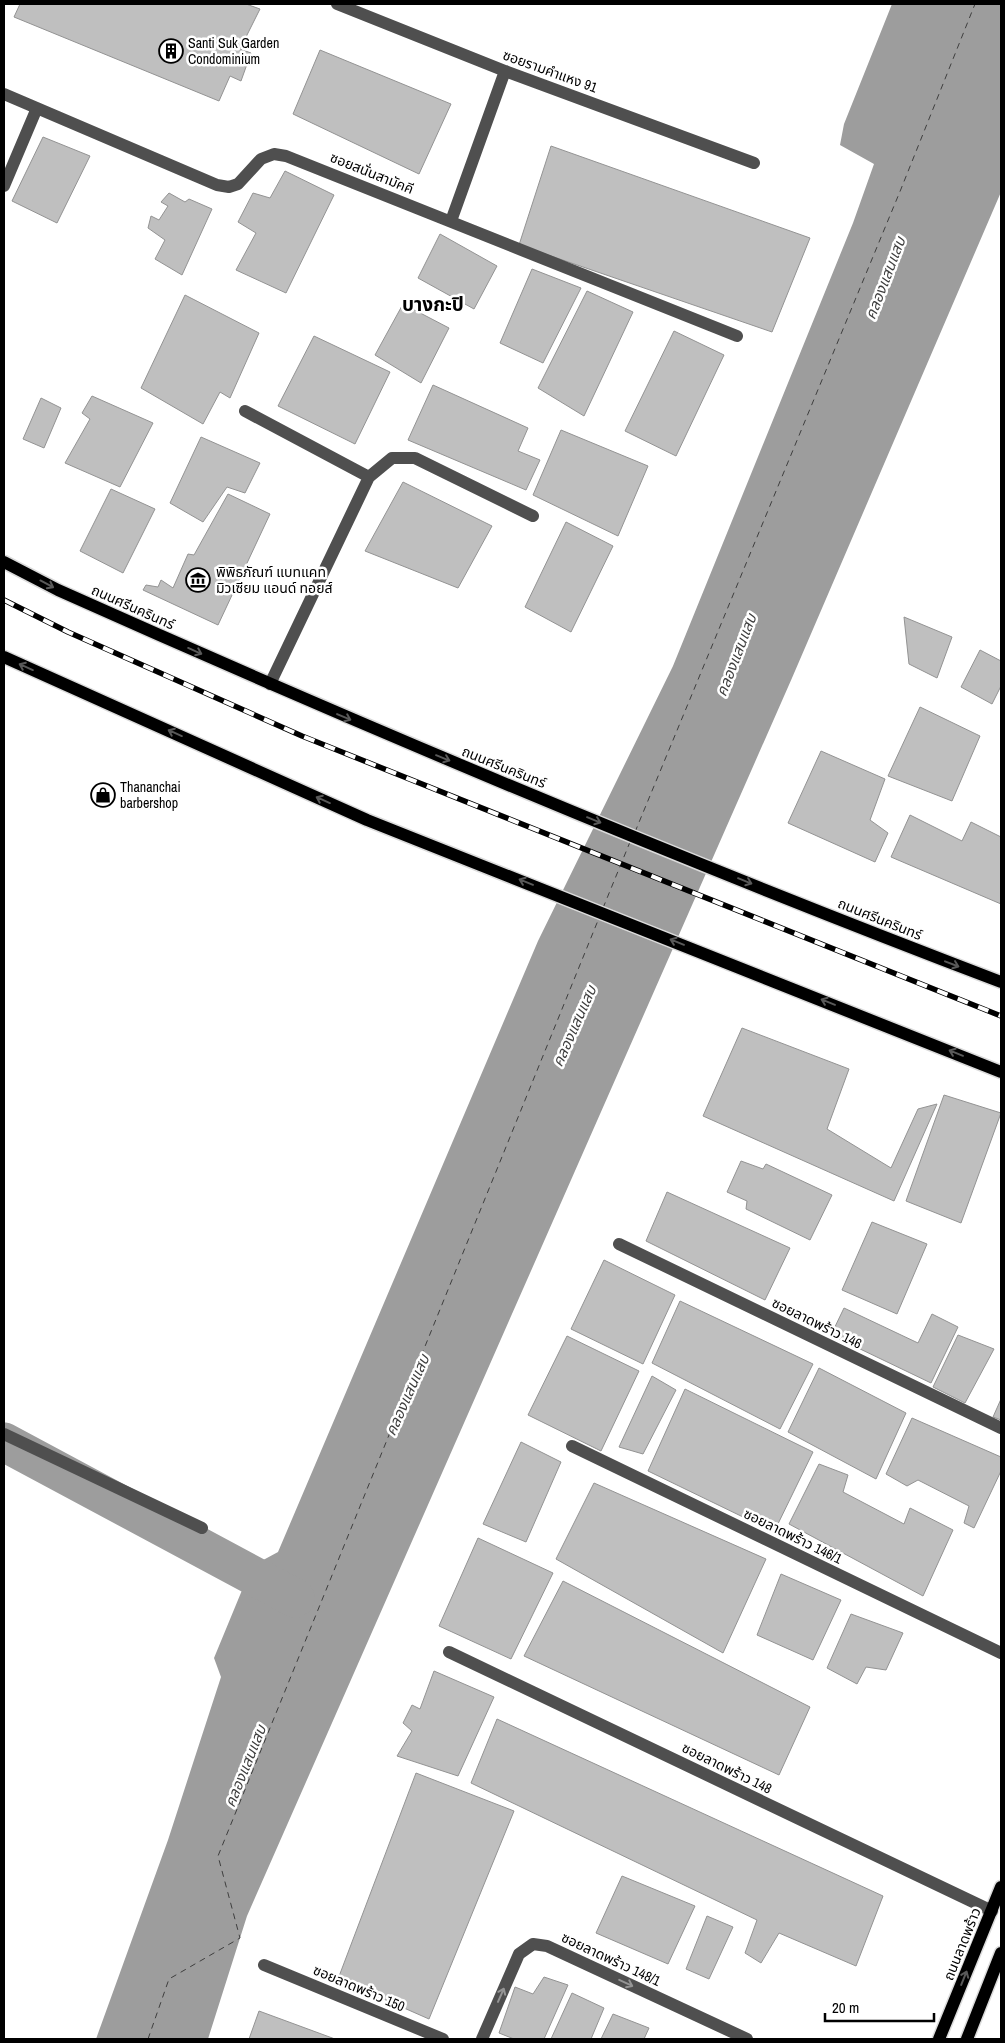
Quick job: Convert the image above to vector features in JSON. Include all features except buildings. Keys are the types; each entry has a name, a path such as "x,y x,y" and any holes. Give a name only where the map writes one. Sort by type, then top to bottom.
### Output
{"main road":[{"name":"ถนนศรีนครินทร์","path":"4,562 66,594 398,740 906,946 1001,982"},
{"path":"4,657 367,820 1001,1072"},
{"name":"ถนนลาดพร้าว","path":"939,2039 1001,1887"},
{"path":"967,2039 1001,1954"}],"street":[{"name":"ซอยรามคำแหง 91","path":"337,4 505,71 754,163"},
{"path":"451,221 505,71"},
{"name":"ซอยสนั่นสามัคคี","path":"4,94 217,185 229,187 238,184 261,159 274,154 302,162 737,336"},
{"path":"4,186 37,108"},
{"path":"245,411 369,477"},
{"path":"270,684 369,477 392,458 415,458 533,516"},
{"name":"ซอยลาดพร้าว 146","path":"619,1244 1001,1428"},
{"path":"4,1434 202,1528"},
{"name":"ซอยลาดพร้าว 146/1","path":"572,1446 1001,1653"},
{"name":"ซอยลาดพร้าว 148","path":"449,1652 992,1911"},
{"name":"ซอยลาดพร้าว 148/1","path":"482,2039 519,1954 533,1944 547,1946 747,2039"},
{"name":"ซอยลาดพร้าว 150","path":"264,1965 443,2039"}],"water":[{"name":"คลองแสนแสบ","path":"892,4 1001,4 1001,192 792,678 247,1916 208,2039 96,2039 168,1840 221,1677 214,1658 252,1566 278,1552 538,941 673,666 853,223 874,164 840,145 844,124"}],"waterway":[{"path":"4,1442 295,1598"}],"ferry route":[{"path":"635,832 901,189 975,4"},
{"path":"603,908 630,842"},
{"path":"148,2039 169,1979 240,1938 218,1856 599,918"}],"railway":[{"path":"4,600 68,632 302,736 1001,1016"}],"place":[{"name":"Santi Suk Garden Condominium","path":"171,51"},
{"name":"พิพิธภัณฑ์ แบทแคท มิวเซียม แอนด์ ทอยส์","path":"198,580"},
{"name":"Thananchai barbershop","path":"103,795"}],"district":[{"name":"บางกะปิ","path":"433,304"}]}
